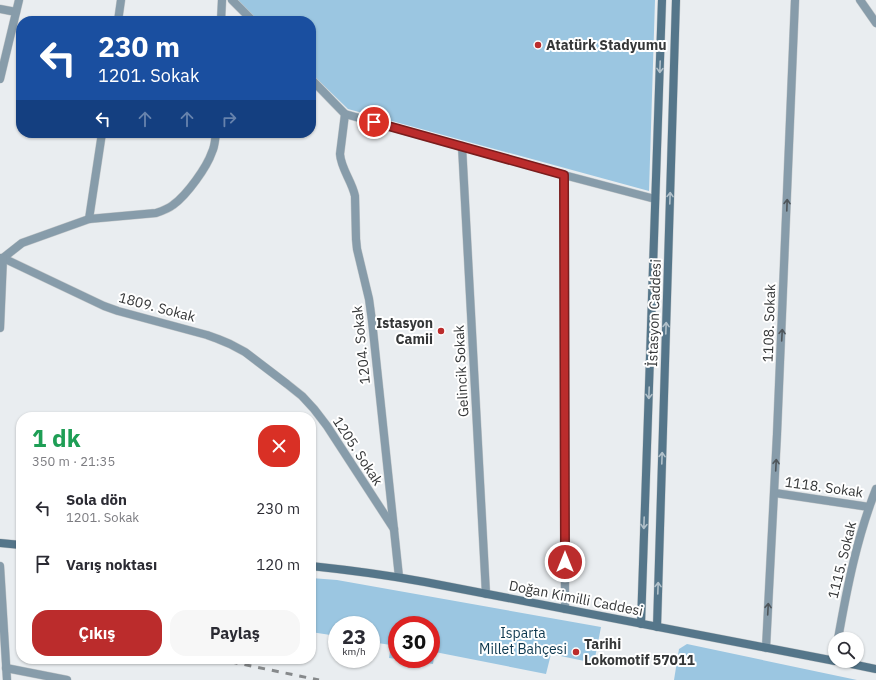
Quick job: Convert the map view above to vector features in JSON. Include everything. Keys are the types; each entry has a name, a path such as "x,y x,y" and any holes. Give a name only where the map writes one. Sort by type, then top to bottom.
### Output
{"main road":[{"name":"İstasyon Caddesi","path":"641,624 662,0"},
{"name":"İstasyon Caddesi","path":"657,627 676,0"},
{"path":"0,543 16,545"},
{"name":"Doğan Kimilli Caddesi","path":"316,566 399,577 766,648 828,658"},
{"name":"Doğan Kimilli Caddesi","path":"864,666 876,669"}],"street":[{"path":"0,79 19,0"},
{"path":"119,16 121,0"},
{"path":"221,16 222,0"},
{"path":"232,0 248,16"},
{"name":"1108. Sokak","path":"766,648 775,493 795,0"},
{"path":"860,0 876,24"},
{"path":"0,9 16,12"},
{"path":"316,84 345,114 655,199"},
{"name":"1204. Sokak","path":"345,114 340,159 355,196 356,239 369,299 372,321 399,577"},
{"path":"89,219 101,138"},
{"path":"0,328 1,258 22,243 89,219 156,213 166,210 174,205 184,195 198,177 212,153 216,138"},
{"name":"Gelincik Sokak","path":"462,146 486,594"},
{"path":"564,175 565,609"},
{"name":"1809. Sokak","path":"1,258 104,306 124,313 207,335 230,344 245,352 296,392"},
{"name":"1205. Sokak","path":"296,392 314,409 327,426 394,529"},
{"name":"1115. Sokak","path":"839,632 854,557 869,506 876,489"},
{"name":"1118. Sokak","path":"775,493 869,506"},
{"path":"0,566 7,680"},
{"path":"6,668 67,680"}],"green space":[{"path":"237,0 655,0 649,191 348,109 316,78 316,16 253,16"},
{"name":"Isparta Millet Bahçesi","path":"316,578 337,580 601,627 594,663 551,654 546,674 440,653 440,616 388,616 388,645 380,643 380,616 328,616 328,635 316,633"},
{"path":"687,644 857,680 674,680 679,649"}],"railway":[{"path":"241,664 319,680"}],"place":[{"name":"Atatürk Stadyumu","path":"538,45"},
{"name":"Istasyon Camii","path":"441,331"},
{"name":"Tarihi Lokomotif 57011","path":"576,652"}],"route":[{"path":"374,122 564,175 565,562"}]}
